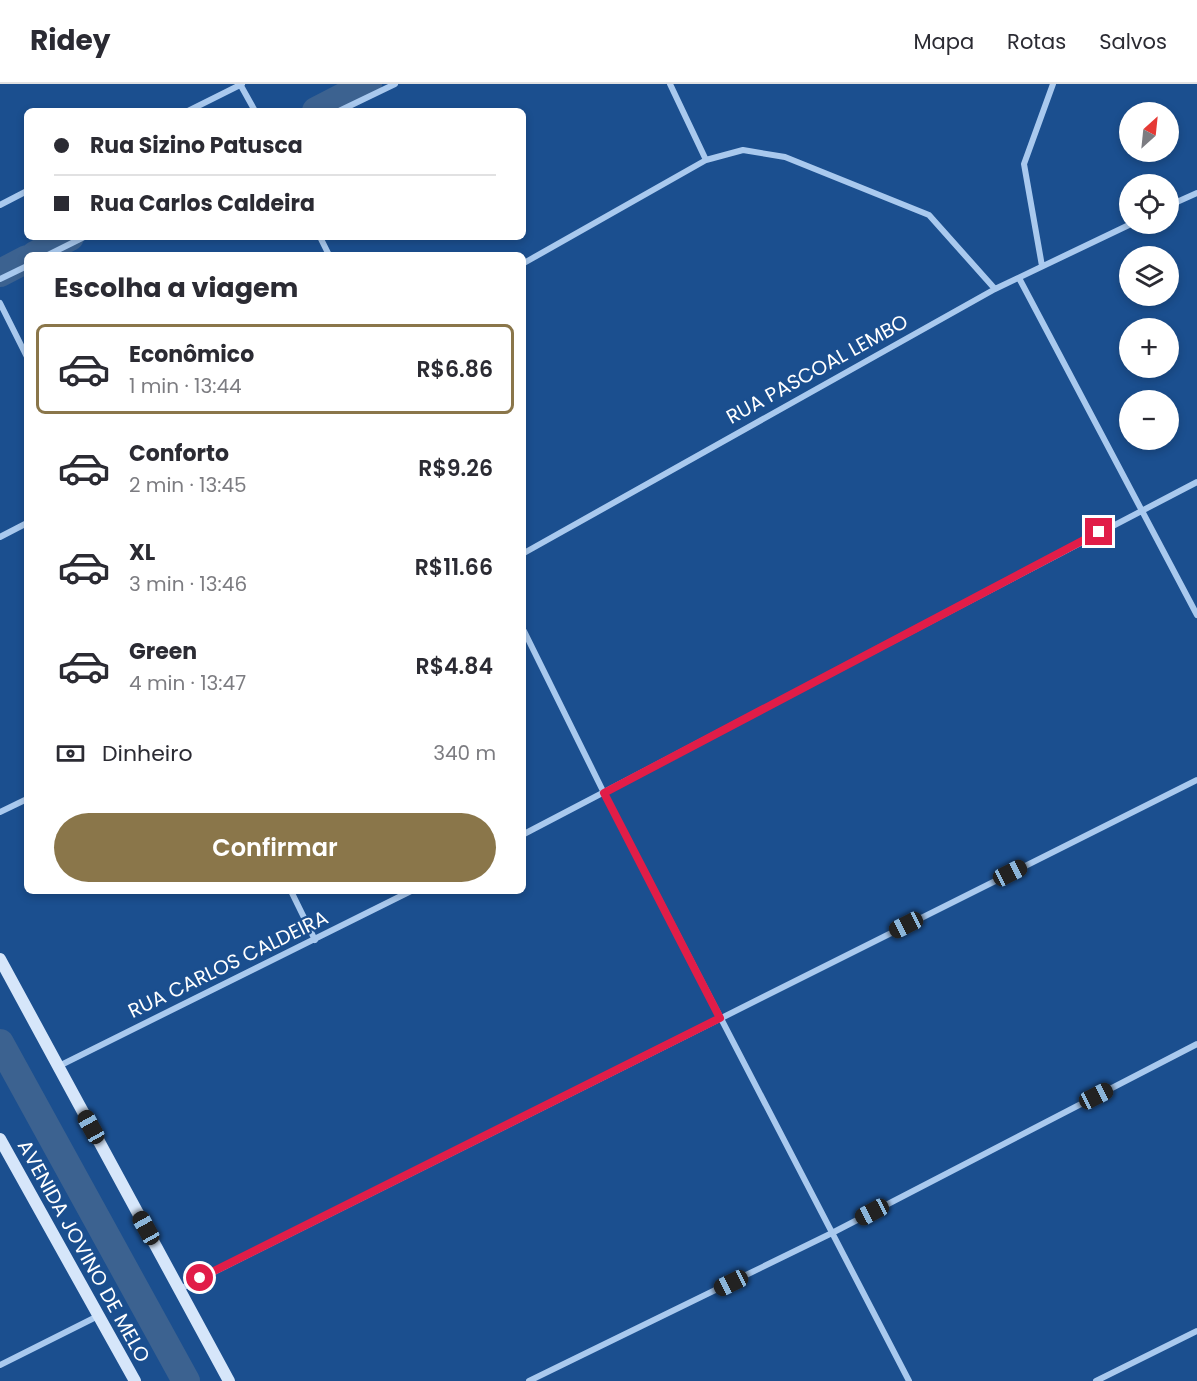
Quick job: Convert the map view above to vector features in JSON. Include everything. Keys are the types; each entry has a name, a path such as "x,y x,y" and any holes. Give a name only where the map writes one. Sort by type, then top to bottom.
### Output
{"main road":[{"path":"0,958 230,1381"},
{"name":"AVENIDA JOVINO DE MELO","path":"0,1139 135,1381"}],"street":[{"path":"194,108 241,84 253,108"},
{"path":"345,108 395,84"},
{"path":"670,84 706,160"},
{"path":"1042,266 1024,164 1053,84"},
{"path":"526,262 706,160 743,150 785,157 929,215 995,289"},
{"path":"0,204 24,192"},
{"path":"1179,201 1197,193"},
{"name":"RUA PASCOAL LEMBO","path":"526,552 995,289 1119,230"},
{"path":"54,252 78,240"},
{"path":"0,279 24,267"},
{"path":"1019,278 1197,615"},
{"path":"0,303 24,351"},
{"path":"526,833 1197,482"},
{"path":"0,537 24,525"},
{"path":"526,635 604,793 909,1381"},
{"path":"180,1288 1197,780"},
{"path":"0,812 24,800"},
{"path":"292,894 315,940"},
{"name":"RUA CARLOS CALDEIRA","path":"59,1066 405,894"},
{"path":"529,1381 832,1233 1197,1044"},
{"path":"0,1365 98,1316"},
{"path":"1096,1381 1197,1331"}],"waterway":[{"path":"322,108 368,84"},
{"path":"41,252 64,240"},
{"path":"0,273 24,261"},
{"path":"0,1043 186,1381"}],"route":[{"path":"200,1278 720,1018 604,793 1099,532"}]}
